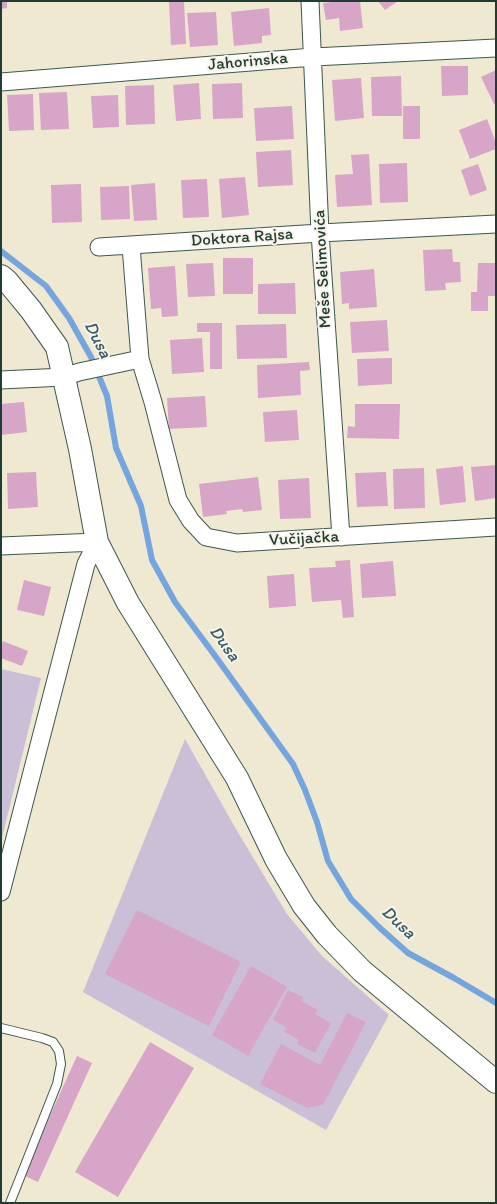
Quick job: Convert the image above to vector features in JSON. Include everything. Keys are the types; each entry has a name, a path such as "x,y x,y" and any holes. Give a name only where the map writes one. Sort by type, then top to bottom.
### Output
{"main road":[{"path":"1,276 8,281 31,310 57,346 72,374 80,449 97,542 128,603 237,778 276,859 304,906 327,934 362,972 496,1082"}],"street":[{"name":"Meše Selimovića","path":"310,1 320,233 341,537"},
{"name":"Jahorinska","path":"1,82 313,57 496,48"},
{"name":"Doktora Rajsa","path":"99,247 496,224"},
{"path":"1,380 72,374 132,361 131,246"},
{"name":"Vučijačka","path":"132,361 153,402 178,500 191,521 206,536 237,543 496,527"},
{"path":"1,546 97,542 86,564 1,892"}],"lane":[{"path":"1,1028 53,1042 59,1051 61,1064 57,1084 10,1203"}],"shaded area":[{"path":"1,669 41,678 1,842"},
{"path":"185,739 236,829 287,914 322,956 389,1015 326,1130 83,992"}],"building":[{"path":"1,1 7,1 7,8 1,9"},
{"path":"169,1 184,1 186,44 171,45"},
{"path":"360,1 363,28 340,31 339,18 326,20 323,3"},
{"path":"378,1 398,1 385,10"},
{"path":"269,8 271,35 262,36 262,43 234,46 231,12"},
{"path":"216,12 218,45 190,47 187,13"},
{"path":"441,66 468,66 468,95 442,96"},
{"path":"496,70 496,104 494,104 481,77"},
{"path":"401,76 402,116 372,116 371,77"},
{"path":"361,78 364,118 335,121 332,80"},
{"path":"199,83 201,119 176,121 173,85"},
{"path":"242,83 243,118 213,119 212,84"},
{"path":"154,85 155,124 126,125 125,86"},
{"path":"67,92 69,129 41,130 39,93"},
{"path":"33,94 34,130 9,131 7,95"},
{"path":"118,95 119,127 93,128 91,96"},
{"path":"292,106 294,139 256,141 254,108"},
{"path":"403,106 420,106 420,139 403,139"},
{"path":"487,119 496,143 496,149 470,159 459,130"},
{"path":"291,150 293,185 258,187 256,152"},
{"path":"369,154 372,205 337,207 335,175 353,174 351,155"},
{"path":"407,163 408,202 380,203 379,164"},
{"path":"478,164 487,190 470,196 461,170"},
{"path":"245,177 249,215 222,218 219,179"},
{"path":"207,179 209,217 183,218 181,180"},
{"path":"155,183 157,220 134,221 131,185"},
{"path":"81,184 82,222 52,223 51,185"},
{"path":"129,186 130,219 101,220 100,187"},
{"path":"452,249 453,262 460,262 461,282 445,283 446,290 425,291 423,250"},
{"path":"223,258 253,258 253,294 223,294"},
{"path":"213,263 215,296 188,297 186,264"},
{"path":"478,263 496,263 496,296 488,296 488,311 471,311 471,292 477,292"},
{"path":"175,266 178,316 162,317 161,308 151,309 148,268"},
{"path":"374,269 377,307 349,309 349,303 342,304 340,272"},
{"path":"295,283 296,314 258,314 258,284"},
{"path":"387,320 389,351 352,353 350,322"},
{"path":"197,323 222,323 222,369 210,369 210,332 197,332"},
{"path":"286,324 287,358 237,359 236,325"},
{"path":"202,338 204,372 172,374 170,340"},
{"path":"392,358 392,384 358,386 357,359"},
{"path":"309,362 310,370 300,371 301,395 258,398 257,365"},
{"path":"205,396 207,427 169,429 167,398"},
{"path":"24,402 27,432 1,435 1,404"},
{"path":"355,404 400,404 399,439 347,438 348,426 355,427"},
{"path":"297,410 299,440 265,442 263,412"},
{"path":"496,465 496,498 475,501 471,467"},
{"path":"463,466 466,502 440,505 436,469"},
{"path":"424,468 425,508 394,509 393,469"},
{"path":"36,472 38,507 8,509 7,473"},
{"path":"386,472 388,506 357,507 355,473"},
{"path":"258,477 262,510 243,512 242,509 226,511 227,514 203,517 199,484"},
{"path":"309,478 311,518 280,519 278,480"},
{"path":"350,560 354,617 343,618 341,600 312,602 309,568 336,567 335,561"},
{"path":"393,561 396,596 362,598 360,564"},
{"path":"294,574 296,606 269,608 267,576"},
{"path":"24,580 51,587 44,616 17,610"},
{"path":"3,641 28,651 22,666 1,658 1,647"},
{"path":"137,910 241,962 209,1026 105,974"},
{"path":"251,966 287,987 248,1056 212,1035"},
{"path":"288,990 303,997 301,1001 318,1010 315,1014 331,1023 315,1053 297,1044 299,1040 284,1032 287,1028 273,1020"},
{"path":"347,1013 366,1022 323,1105 307,1108 260,1084 281,1044 320,1065"},
{"path":"150,1042 194,1068 118,1197 75,1172"},
{"path":"77,1056 92,1063 38,1182 23,1175"}],"waterway":[{"name":"Dusa","path":"1,251 46,286 69,318 91,357 107,396 116,448 141,506 152,560 175,602 293,764 317,822 328,861 351,899 408,953 496,1003"}]}
